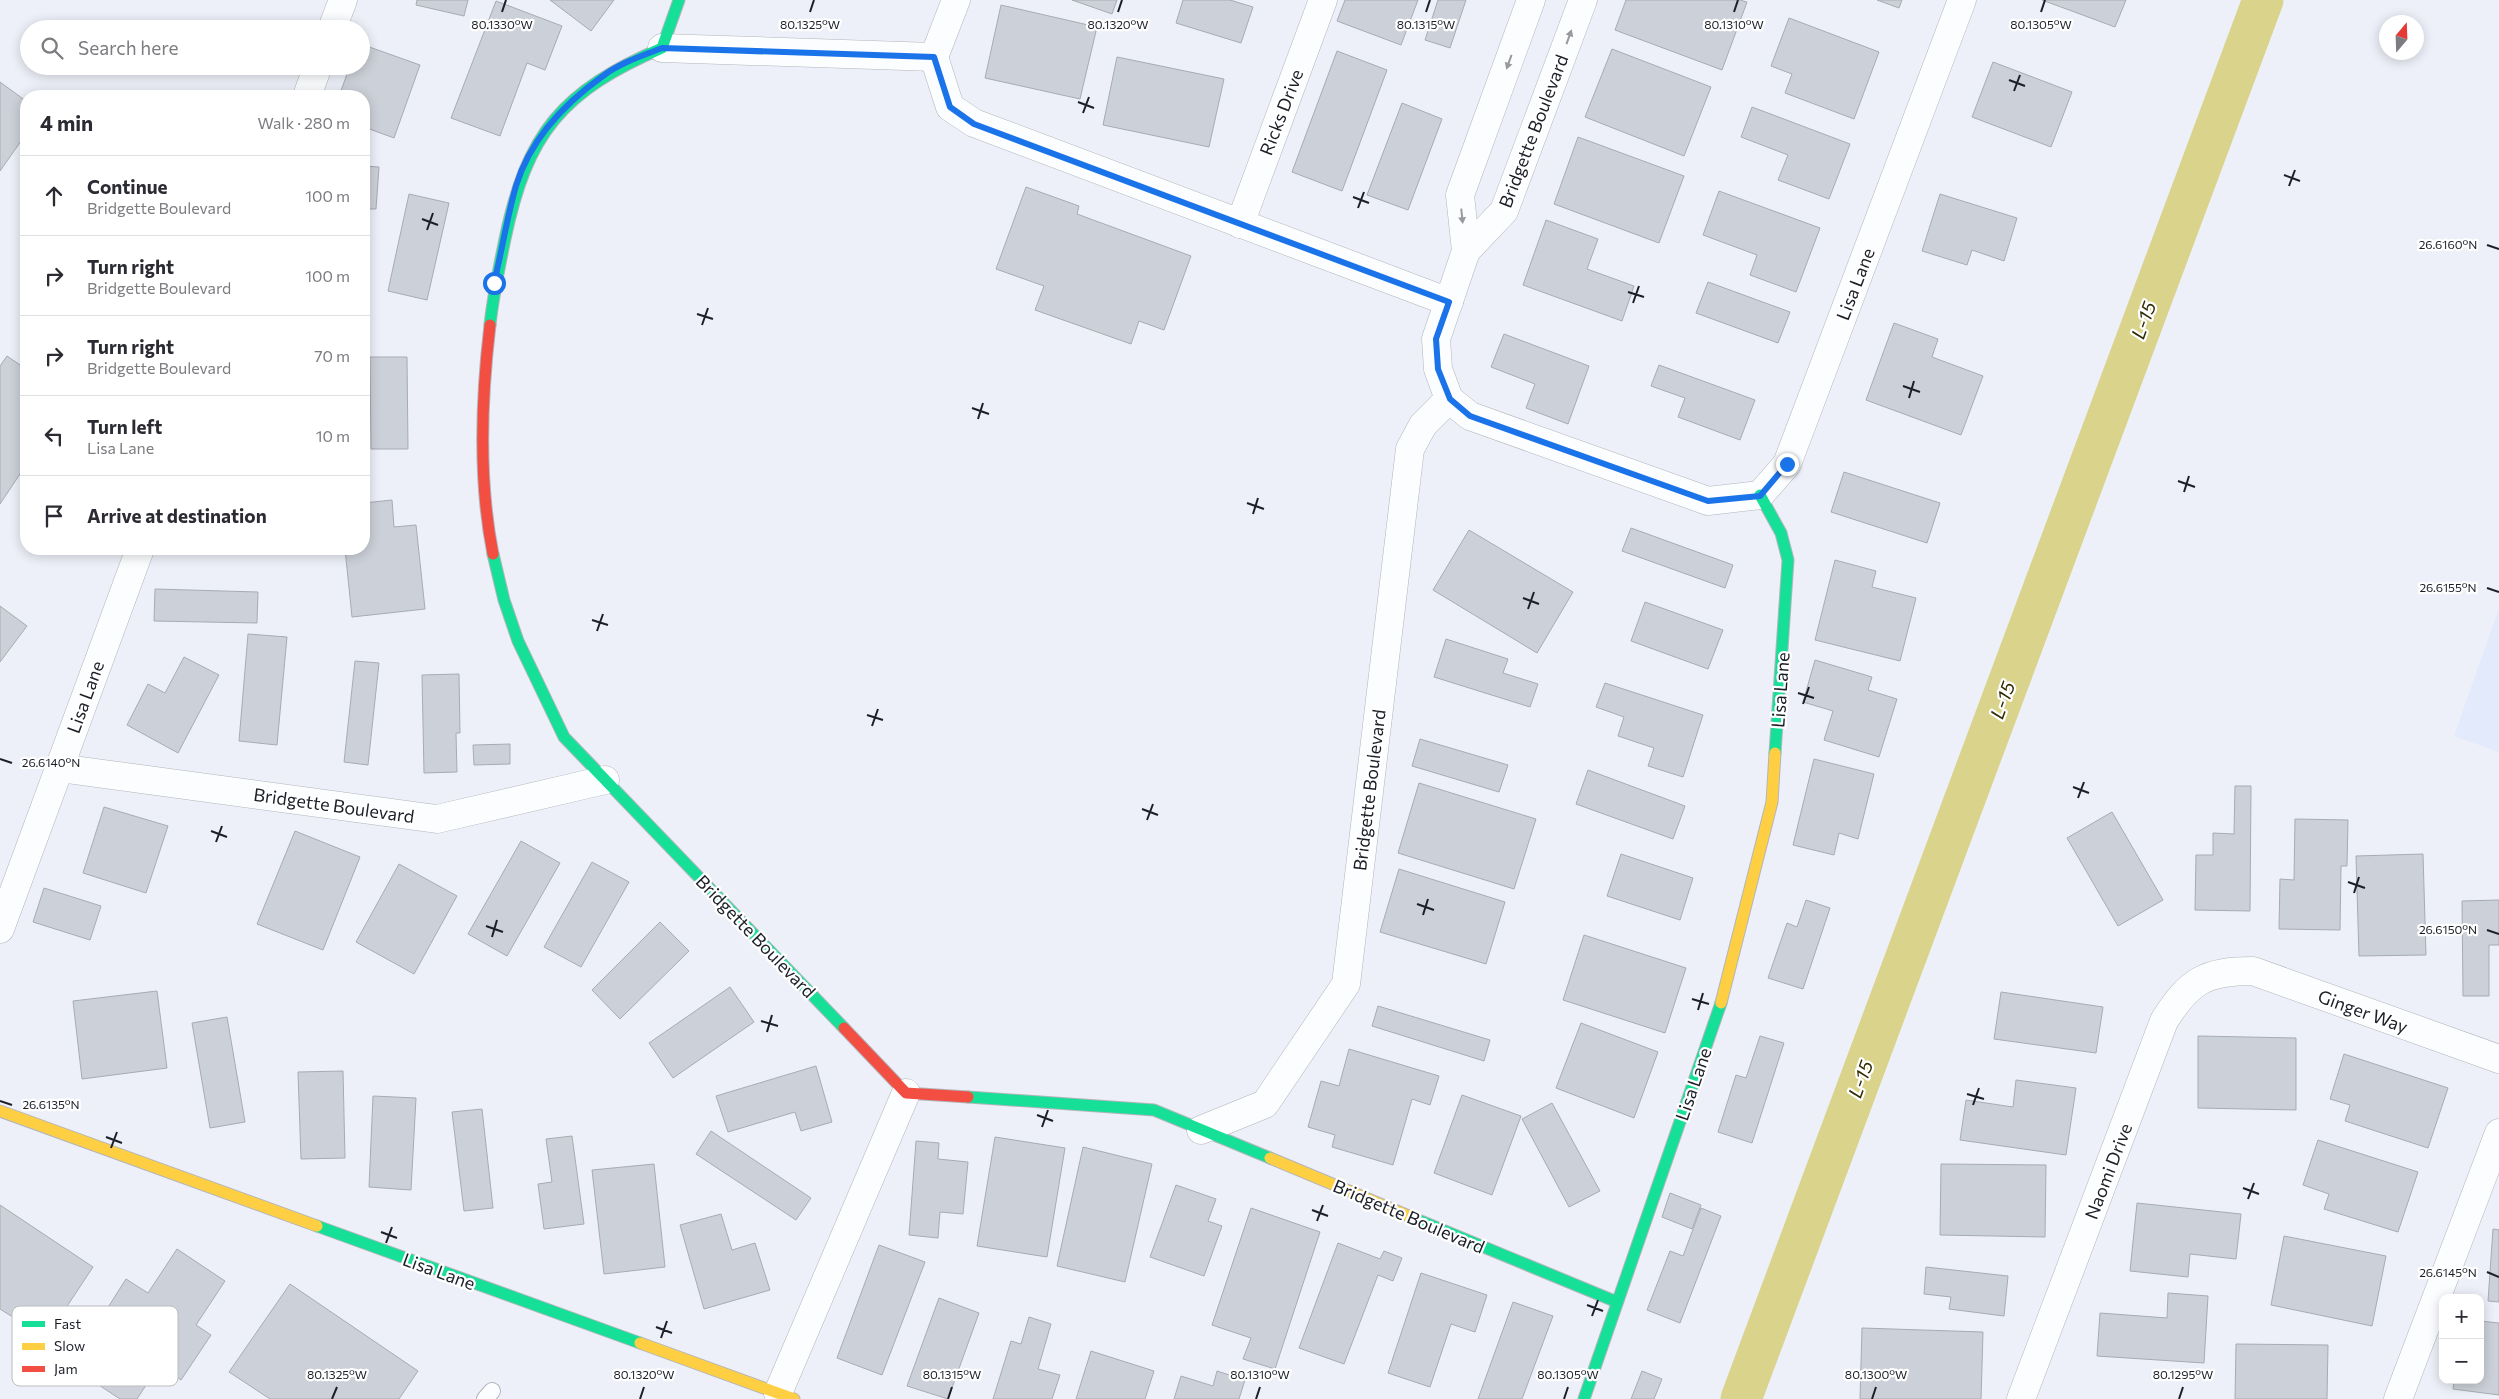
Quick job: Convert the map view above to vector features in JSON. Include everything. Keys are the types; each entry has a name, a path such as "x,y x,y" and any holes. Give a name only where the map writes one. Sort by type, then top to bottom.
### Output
{"street":[{"path":"335,20 343,0"},
{"path":"662,48 679,0"},
{"path":"956,0 934,57 950,107 974,124 1449,302"},
{"name":"Ricks Drive","path":"1240,224 1323,0"},
{"name":"Bridgette Boulevard","path":"1531,0 1460,195 1466,251 1436,339 1438,369 1450,399 1470,416 1708,501 1760,496"},
{"name":"Bridgette Boulevard","path":"1466,251 1504,211 1583,0"},
{"name":"Lisa Lane","path":"1584,1399 1720,1004 1772,802 1788,560 1781,533 1760,496 1787,464 1962,0"},
{"name":"Bridgette Boulevard","path":"934,57 662,48 629,61 604,75 560,112 527,159 516,185 494,283 486,349 483,449 488,516 498,578 518,644 531,676 564,737 906,1092 1154,1110 1617,1302"},
{"path":"309,90 315,75"},
{"name":"Bridgette Boulevard","path":"1202,1130 1265,1104 1346,984 1410,449 1423,425 1450,399"},
{"name":"Lisa Lane","path":"0,929 138,555"},
{"name":"Bridgette Boulevard","path":"59,768 438,819 605,780"},
{"name":"Ginger Way","path":"2226,971 2253,971 2499,1059"},
{"name":"Naomi Drive","path":"2022,1399 2164,1022 2180,996 2201,979 2226,971"},
{"path":"786,1396 906,1092"},
{"name":"Lisa Lane","path":"0,1111 786,1396"},
{"path":"2398,1399 2499,1133"}],"shaded area":[{"path":"2499,608 2499,752 2454,736"}],"building":[{"path":"417,0 468,0 464,16 416,5"},
{"path":"550,0 614,0 591,31"},
{"path":"1072,0 1117,0 1112,14"},
{"path":"1183,0 1230,0 1253,7 1241,43 1176,23"},
{"path":"1345,0 1418,0 1401,45 1337,21"},
{"path":"1438,0 1466,0 1450,48 1425,40"},
{"path":"1626,0 1740,0 1747,2 1722,70 1615,30"},
{"path":"1877,0 1902,0 1899,8"},
{"path":"2042,0 2126,0 2115,27"},
{"path":"496,1 562,26 545,70 527,63 500,136 451,118"},
{"path":"1001,5 1097,27 1080,99 985,78"},
{"path":"1789,18 1879,52 1854,119 1785,93 1792,74 1771,66"},
{"path":"370,47 420,65 394,138 370,129 370,90 341,90 347,75 370,75"},
{"path":"1612,49 1711,87 1684,156 1585,117"},
{"path":"1337,51 1387,70 1342,191 1292,172"},
{"path":"1117,57 1224,79 1209,147 1103,125"},
{"path":"1993,62 2072,92 2051,147 1972,117"},
{"path":"0,82 20,97 20,143 0,171"},
{"path":"1402,103 1442,119 1408,210 1367,195"},
{"path":"1752,107 1850,144 1829,199 1778,180 1788,155 1741,137"},
{"path":"1578,137 1684,176 1659,243 1554,204"},
{"path":"370,166 379,167 376,209 370,209"},
{"path":"1026,187 1079,206 1077,214 1191,256 1164,330 1139,321 1131,344 1035,310 1044,286 996,269"},
{"path":"1719,191 1820,228 1796,292 1750,275 1757,255 1703,235"},
{"path":"409,194 449,203 427,300 388,291"},
{"path":"1940,194 2017,218 2004,261 1972,250 1967,265 1922,251"},
{"path":"1546,220 1598,239 1587,269 1634,286 1622,321 1523,285"},
{"path":"1708,282 1790,312 1778,343 1696,313"},
{"path":"1894,323 1938,339 1932,357 1983,376 1961,435 1866,400"},
{"path":"1504,334 1589,366 1568,424 1526,408 1535,384 1491,367"},
{"path":"7,356 20,365 20,474 0,504 0,366"},
{"path":"370,357 407,357 408,449 371,449"},
{"path":"1659,365 1755,400 1740,440 1678,417 1685,398 1651,386"},
{"path":"1844,472 1940,503 1927,543 1831,512"},
{"path":"392,500 394,527 416,525 425,609 352,617 346,555 370,555 370,502"},
{"path":"1631,528 1733,565 1725,588 1622,551"},
{"path":"1469,530 1573,592 1537,653 1433,590"},
{"path":"1835,560 1876,571 1872,587 1916,598 1900,661 1815,640"},
{"path":"155,589 258,592 257,623 154,621"},
{"path":"1645,602 1723,630 1708,669 1631,641"},
{"path":"0,606 27,626 0,662"},
{"path":"248,634 287,637 277,745 239,741"},
{"path":"1446,639 1508,659 1503,673 1538,684 1530,707 1434,677"},
{"path":"184,657 219,675 178,753 127,725 148,684 165,693"},
{"path":"1815,660 1872,677 1868,690 1897,699 1879,757 1824,740 1833,711 1803,702"},
{"path":"355,661 379,663 368,765 344,762"},
{"path":"459,674 460,733 456,733 457,772 424,773 422,675"},
{"path":"1605,683 1703,715 1683,777 1648,766 1654,748 1618,736 1624,717 1596,707"},
{"path":"1420,739 1508,765 1499,792 1412,766"},
{"path":"510,744 510,764 474,765 473,745"},
{"path":"1814,759 1874,774 1858,839 1839,833 1834,855 1793,845"},
{"path":"1588,770 1685,806 1673,839 1576,804"},
{"path":"1419,783 1536,819 1514,889 1398,853"},
{"path":"2235,786 2251,786 2250,911 2195,910 2196,855 2213,855 2213,833 2234,834"},
{"path":"104,807 168,826 146,893 83,873"},
{"path":"2112,812 2163,900 2118,926 2067,838"},
{"path":"2295,819 2348,820 2347,866 2341,866 2340,930 2279,929 2280,879 2294,880"},
{"path":"295,831 360,857 323,950 257,924"},
{"path":"521,841 560,863 507,956 468,934"},
{"path":"1621,854 1693,878 1680,920 1607,896"},
{"path":"2423,854 2426,955 2359,956 2356,856"},
{"path":"592,862 629,882 581,967 544,947"},
{"path":"399,864 457,896 414,974 356,942"},
{"path":"1399,869 1505,902 1486,964 1380,932"},
{"path":"44,888 101,906 90,940 33,922"},
{"path":"1806,900 1830,908 1803,989 1768,978 1787,923 1797,927"},
{"path":"2499,900 2499,945 2489,945 2489,996 2463,996 2462,901"},
{"path":"660,922 689,951 620,1019 592,990"},
{"path":"1584,935 1686,968 1665,1033 1563,1000"},
{"path":"730,987 754,1022 673,1078 649,1043"},
{"path":"157,991 167,1068 82,1079 73,1001"},
{"path":"2001,992 2103,1007 2096,1053 1994,1039"},
{"path":"1378,1006 1490,1040 1484,1061 1372,1026"},
{"path":"227,1017 245,1122 210,1128 192,1023"},
{"path":"1581,1023 1658,1052 1634,1118 1556,1088"},
{"path":"1760,1036 1784,1043 1752,1143 1718,1132 1736,1075 1746,1078"},
{"path":"2198,1036 2296,1038 2296,1110 2198,1108"},
{"path":"1349,1049 1439,1076 1430,1105 1412,1099 1393,1165 1332,1147 1335,1135 1308,1127 1321,1081 1339,1086"},
{"path":"2344,1054 2448,1088 2428,1148 2345,1121 2350,1105 2330,1099"},
{"path":"816,1066 832,1122 801,1131 795,1112 728,1132 716,1096"},
{"path":"343,1071 345,1158 301,1159 298,1072"},
{"path":"2016,1080 2076,1088 2066,1155 1960,1140 1966,1100 2013,1107"},
{"path":"1462,1095 1521,1116 1492,1195 1434,1173"},
{"path":"373,1096 416,1098 411,1190 369,1187"},
{"path":"1552,1103 1600,1191 1569,1207 1522,1119"},
{"path":"482,1109 493,1208 464,1211 452,1112"},
{"path":"711,1131 811,1198 796,1220 696,1154"},
{"path":"572,1136 584,1224 544,1229 538,1184 552,1182 546,1139"},
{"path":"995,1137 1065,1148 1047,1257 977,1246"},
{"path":"2318,1140 2418,1172 2398,1232 2324,1209 2329,1194 2303,1185"},
{"path":"916,1141 939,1143 938,1159 968,1162 963,1214 940,1212 938,1238 909,1235"},
{"path":"1083,1147 1152,1164 1125,1282 1057,1266"},
{"path":"654,1164 665,1267 604,1274 592,1170"},
{"path":"1941,1164 2046,1165 2045,1237 1940,1235"},
{"path":"1176,1185 1216,1199 1208,1221 1222,1226 1204,1276 1150,1257"},
{"path":"1670,1193 1701,1205 1692,1229 1662,1217"},
{"path":"2137,1203 2241,1214 2236,1259 2190,1254 2188,1277 2130,1271"},
{"path":"0,1205 93,1267 67,1306 12,1306 12,1317 0,1309"},
{"path":"1251,1208 1320,1232 1275,1369 1243,1359 1251,1338 1212,1325"},
{"path":"1701,1208 1721,1216 1680,1323 1647,1310 1670,1251 1683,1256"},
{"path":"721,1214 732,1250 755,1243 770,1290 704,1309 680,1225"},
{"path":"2493,1229 2499,1230 2499,1302 2488,1301"},
{"path":"2284,1236 2386,1256 2372,1326 2271,1305"},
{"path":"1338,1243 1380,1259 1384,1251 1402,1258 1393,1281 1378,1275 1344,1364 1299,1348"},
{"path":"879,1245 925,1262 882,1375 837,1358"},
{"path":"177,1249 225,1281 196,1325 211,1335 181,1380 178,1378 178,1306 109,1306 126,1279 148,1293"},
{"path":"1926,1267 2008,1276 2004,1316 1949,1309 1951,1297 1924,1294"},
{"path":"1421,1273 1487,1295 1475,1332 1451,1324 1430,1387 1388,1373"},
{"path":"290,1284 418,1371 399,1399 270,1399 229,1372"},
{"path":"2168,1293 2208,1296 2204,1363 2097,1356 2100,1313 2167,1318"},
{"path":"939,1298 979,1313 948,1399 907,1386"},
{"path":"1513,1302 1553,1316 1522,1399 1478,1399"},
{"path":"1029,1317 1051,1324 1038,1369 1060,1375 1052,1399 993,1399 1011,1341 1021,1344"},
{"path":"2484,1321 2499,1323 2499,1395 2453,1389 2454,1384 2484,1384"},
{"path":"1862,1328 1983,1332 1981,1399 1860,1399"},
{"path":"2236,1344 2328,1345 2327,1399 2235,1399"},
{"path":"1091,1351 1154,1371 1145,1399 1076,1399"},
{"path":"1217,1371 1245,1380 1239,1399 1174,1399 1181,1376 1213,1386"},
{"path":"1642,1371 1662,1379 1654,1399 1631,1399"},
{"path":"100,1386 145,1386 137,1399 120,1399"}],"waterway":[{"name":"L-15","path":"1741,1399 2263,0"}],"traffic: fast":[{"path":"490,325 498,271 514,202 525,170 538,143 554,120 574,99 598,81 627,64 662,48 679,0"},
{"path":"1760,495 1781,533 1788,560 1775,753"},
{"path":"493,554 504,600 518,641 564,737 844,1028"},
{"path":"1584,1399 1721,1003"},
{"path":"968,1097 1154,1110 1270,1158"},
{"path":"1416,1219 1617,1302"},
{"path":"317,1226 640,1343"}],"traffic: slow":[{"path":"1721,1003 1772,802 1775,753"},
{"path":"0,1111 317,1226"},
{"path":"1270,1158 1416,1219"},
{"path":"640,1343 794,1399"}],"traffic: jam":[{"path":"490,325 482,440 485,497 493,554"},
{"path":"844,1028 906,1093 968,1097"}],"route":[{"path":"494,283 516,185 527,159 560,112 604,75 629,61 662,48 934,57 950,107 974,124 1449,302 1436,339 1438,369 1450,399 1470,416 1708,501 1760,496 1787,464"}]}
